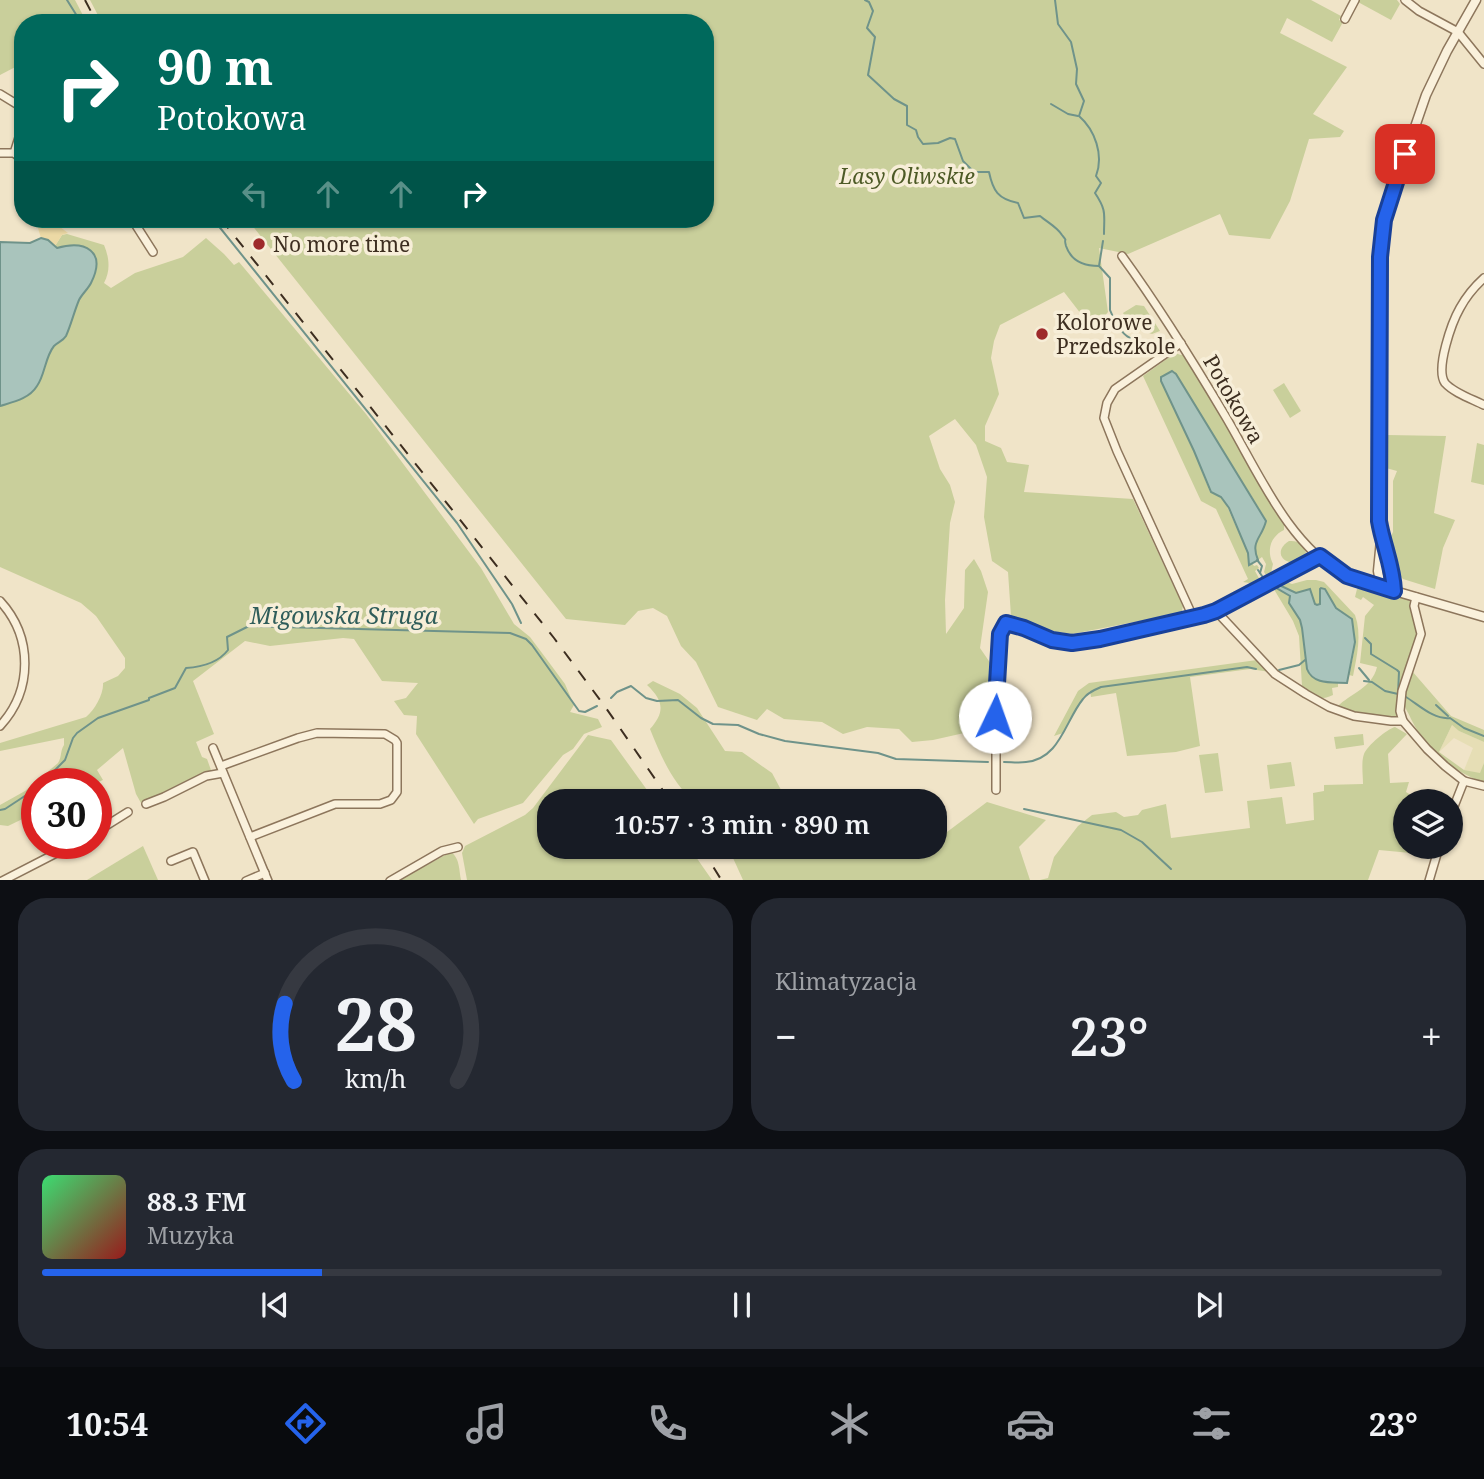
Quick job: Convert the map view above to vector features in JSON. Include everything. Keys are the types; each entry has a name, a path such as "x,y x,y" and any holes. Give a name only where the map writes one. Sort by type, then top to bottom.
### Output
{"street":[{"path":"1345,19 1355,0"},
{"path":"1405,0 1419,11 1458,32 1484,64"},
{"path":"1394,591 1393,575 1379,521 1380,257 1384,220 1426,95 1476,0"},
{"path":"0,153 14,153"},
{"path":"138,228 153,252"},
{"name":"Potokowa","path":"1122,256 1181,343 1295,532 1341,573 1484,617"},
{"path":"1484,278 1470,292 1454,319 1441,372 1446,384 1484,405"},
{"path":"1181,343 1115,389 1107,403 1104,418 1193,617"},
{"path":"1381,537 1378,571 1381,587"},
{"path":"996,790 995,702 1000,634 1006,623 1052,640 1072,643 1100,639 1216,611 1320,556"},
{"path":"1359,580 1378,571"},
{"path":"1416,597 1414,606 1421,634 1402,691 1400,711 1403,721 1437,759 1464,781 1484,786"},
{"path":"0,601 17,624 25,652 24,680 15,707 0,726"},
{"path":"1216,611 1275,674 1316,700 1354,716 1403,721"},
{"path":"146,804 222,769 317,733 385,734 397,743 397,792 391,800 380,804 335,804 250,837"},
{"path":"213,748 266,877 246,880"},
{"path":"1461,789 1464,781"},
{"path":"112,822 128,813"},
{"path":"390,880 442,851 458,847"},
{"path":"171,861 193,852 205,880"},
{"path":"2,880 44,859"},
{"path":"1429,880 1435,859"}],"shaded area":[{"path":"1452,725 1484,742 1481,774 1464,770 1473,748 1454,738 1439,752"}],"green space":[{"path":"0,0 75,0 82,14 14,14 14,68 0,75"},
{"name":"Lasy Oliwskie","path":"90,0 1311,0 1341,16 1339,20 1343,22 1332,42 1287,18 1280,33 1347,67 1313,114 1344,131 1340,137 1309,139 1290,201 1270,239 1229,235 1220,214 1128,254 1099,248 1108,312 1102,319 1088,323 1064,292 1000,325 991,358 999,394 985,426 985,441 1001,448 1007,462 1029,465 1024,492 1133,499 1183,606 1181,616 1157,620 1155,618 1072,634 1051,631 1011,616 1008,572 992,561 984,517 987,477 976,445 955,419 929,436 955,502 950,523 945,600 946,634 964,608 965,570 974,559 988,592 980,648 993,667 991,721 982,729 912,742 899,729 867,727 843,734 822,722 784,719 767,709 757,720 718,707 696,662 681,646 667,616 653,608 638,611 625,625 566,619 254,228 714,228 714,14 97,14"},
{"path":"1397,0 1400,4 1391,20 1358,2"},
{"path":"67,234 104,245 108,273 104,283 111,288 135,273 183,257 206,238 234,265 239,262 366,414 481,568 514,624 530,637 565,684 574,705 570,712 598,719 602,727 584,734 523,803 478,819 474,824 416,734 417,716 404,715 394,701 406,698 418,683 382,681 354,639 270,646 245,641 193,681 214,734 196,742 212,773 141,803 123,748 99,768 52,768 60,758 64,738 0,751 0,743 86,717 98,701 103,683 118,676 125,668 125,658 96,616 81,603 0,567 0,406 25,397 37,386 51,350 66,336 79,300 90,285 95,272 95,256 90,250 76,246 55,246 62,235"},
{"path":"1136,305 1144,306 1160,331 1152,334 1129,322 1123,313"},
{"path":"1175,353 1183,354 1284,524 1284,530 1271,544 1273,564 1268,578 1264,572 1266,564 1262,557 1258,560 1255,549 1265,518 1174,371 1161,377 1210,492 1225,502 1248,553 1249,565 1252,563 1259,568 1255,571 1261,582 1257,584 1243,582 1248,579 1216,509 1201,501 1143,376"},
{"path":"1284,383 1301,411 1290,418 1273,390"},
{"path":"1387,435 1446,436 1434,513 1455,520 1443,548 1435,589 1403,579 1399,575 1390,538 1393,532 1393,481 1397,471 1386,468"},
{"path":"1477,443 1484,445 1484,485 1471,482"},
{"path":"1289,541 1301,544 1307,555 1306,559 1293,563 1283,559 1281,550"},
{"path":"1307,580 1324,582 1355,615 1358,637 1353,676 1349,675 1354,646 1350,617 1336,608 1321,588 1320,604 1315,604 1310,589 1296,593 1277,584"},
{"path":"1361,584 1411,599 1417,637 1396,716 1392,718 1351,713 1337,707 1371,680 1377,667 1360,663 1365,616 1374,605 1363,597 1361,600 1355,597"},
{"path":"1272,586 1290,596 1289,603 1300,620 1318,680 1338,682 1338,687 1332,688 1333,695 1316,697 1302,686 1299,636"},
{"path":"1259,658 1270,672 1250,669 1190,677 1200,746 1176,752 1127,756 1116,693 1091,697 1090,691 1083,698 1063,733 1054,736 1078,691 1089,683"},
{"path":"1412,671 1451,716 1484,730 1484,742 1452,725 1439,752 1464,770 1480,773 1484,763 1484,783 1441,758 1417,730 1404,700"},
{"path":"653,681 680,694 697,708 725,751 742,752 772,773 781,789 682,789 663,759 650,729 658,717 660,707 657,696 647,685"},
{"path":"1395,727 1407,734 1388,754 1390,783 1409,782 1407,789 1393,789 1393,851 1379,850 1368,880 1040,880 1048,878 1054,857 1078,826 1092,815 1116,812 1124,817 1138,815 1142,810 1166,804 1171,838 1250,828 1247,801 1282,797 1286,824 1314,820 1313,793 1324,791 1324,785 1363,784 1364,754 1382,734"},
{"path":"1363,734 1364,745 1336,749 1334,737"},
{"path":"588,735 611,740 646,789 547,789"},
{"path":"1218,753 1223,791 1205,793 1199,755"},
{"path":"1291,762 1295,786 1270,789 1267,765"},
{"path":"21,793 21,820 8,826 0,825 0,805"},
{"path":"987,802 1046,820 1019,847 1030,880 743,880 733,859 947,859 947,832"},
{"path":"537,803 537,859 697,859 712,880 467,880 462,853 465,846 525,815"},
{"path":"143,846 158,880 87,880"},
{"path":"451,852 458,861 461,880 399,880"}],"sand":[{"path":"38,228 61,228 68,233 62,235 55,246 41,238"}],"water":[{"path":"41,238 57,248 76,246 90,250 95,256 95,272 90,285 79,300 66,336 51,350 37,386 25,397 0,406 0,242 30,243"},
{"path":"1172,371 1266,521 1255,548 1258,560 1249,565 1248,553 1229,508 1221,497 1211,492 1161,381 1161,377"},
{"path":"1277,584 1296,593 1310,589 1317,605 1320,604 1320,589 1325,589 1336,608 1352,619 1355,642 1347,683 1324,682 1310,674 1300,620 1289,603 1290,596 1273,586"}],"waterway":[{"path":"67,0 76,14"},
{"path":"865,0 873,11 867,28 875,37 868,75 894,99 907,106 907,125 916,130 923,144 955,139 963,161 974,172 989,172 998,193 1018,203 1024,218 1040,216 1060,232 1066,240 1068,251 1075,259 1083,264 1099,266"},
{"path":"1055,0 1058,24 1071,42 1077,69 1076,84 1084,101 1079,116 1090,128 1098,151 1096,176 1101,183 1095,193 1103,209 1104,234"},
{"path":"1051,104 1068,114 1078,116"},
{"path":"220,228 457,523 512,604 521,623"},
{"path":"1103,241 1099,266 1110,278 1111,313 1124,333 1150,349"},
{"path":"1257,560 1262,566 1260,573"},
{"path":"1258,570 1264,579"},
{"name":"Migowska Struga","path":"57,768 65,760 77,733 98,718 175,688 186,668 215,661 228,650 227,637 249,626 510,633 526,639 532,645 579,711 585,712 597,706"},
{"path":"1364,681 1398,694 1399,672 1371,654 1371,644 1365,638"},
{"name":"Migowska Struga","path":"1279,670 1299,665 1305,660"},
{"name":"Migowska Struga","path":"1004,762 1026,762 1047,754 1085,697 1101,687 1247,667 1256,669"},
{"path":"1359,668 1369,680"},
{"name":"Migowska Struga","path":"611,698 631,686 646,698 657,701 678,700 713,724 738,725 785,741 878,753 896,759 988,762"},
{"path":"1406,697 1432,714 1450,718 1464,728 1484,736"},
{"path":"1436,705 1448,716"},
{"name":"Migowska Struga","path":"0,810 21,798"},
{"path":"1024,809 1121,830 1142,842 1171,869"}],"railway":[{"path":"85,0 92,14"},
{"path":"228,228 554,638 662,789"},
{"path":"708,859 721,880"}],"place":[{"name":"No more time","path":"259,244"},
{"name":"Kolorowe Przedszkole","path":"1042,334"}],"route":[{"path":"995,717 1000,634 1006,623 1063,643 1100,639 1216,611 1320,556 1347,576 1394,591 1393,575 1379,521 1380,257 1384,220 1405,154"}]}
